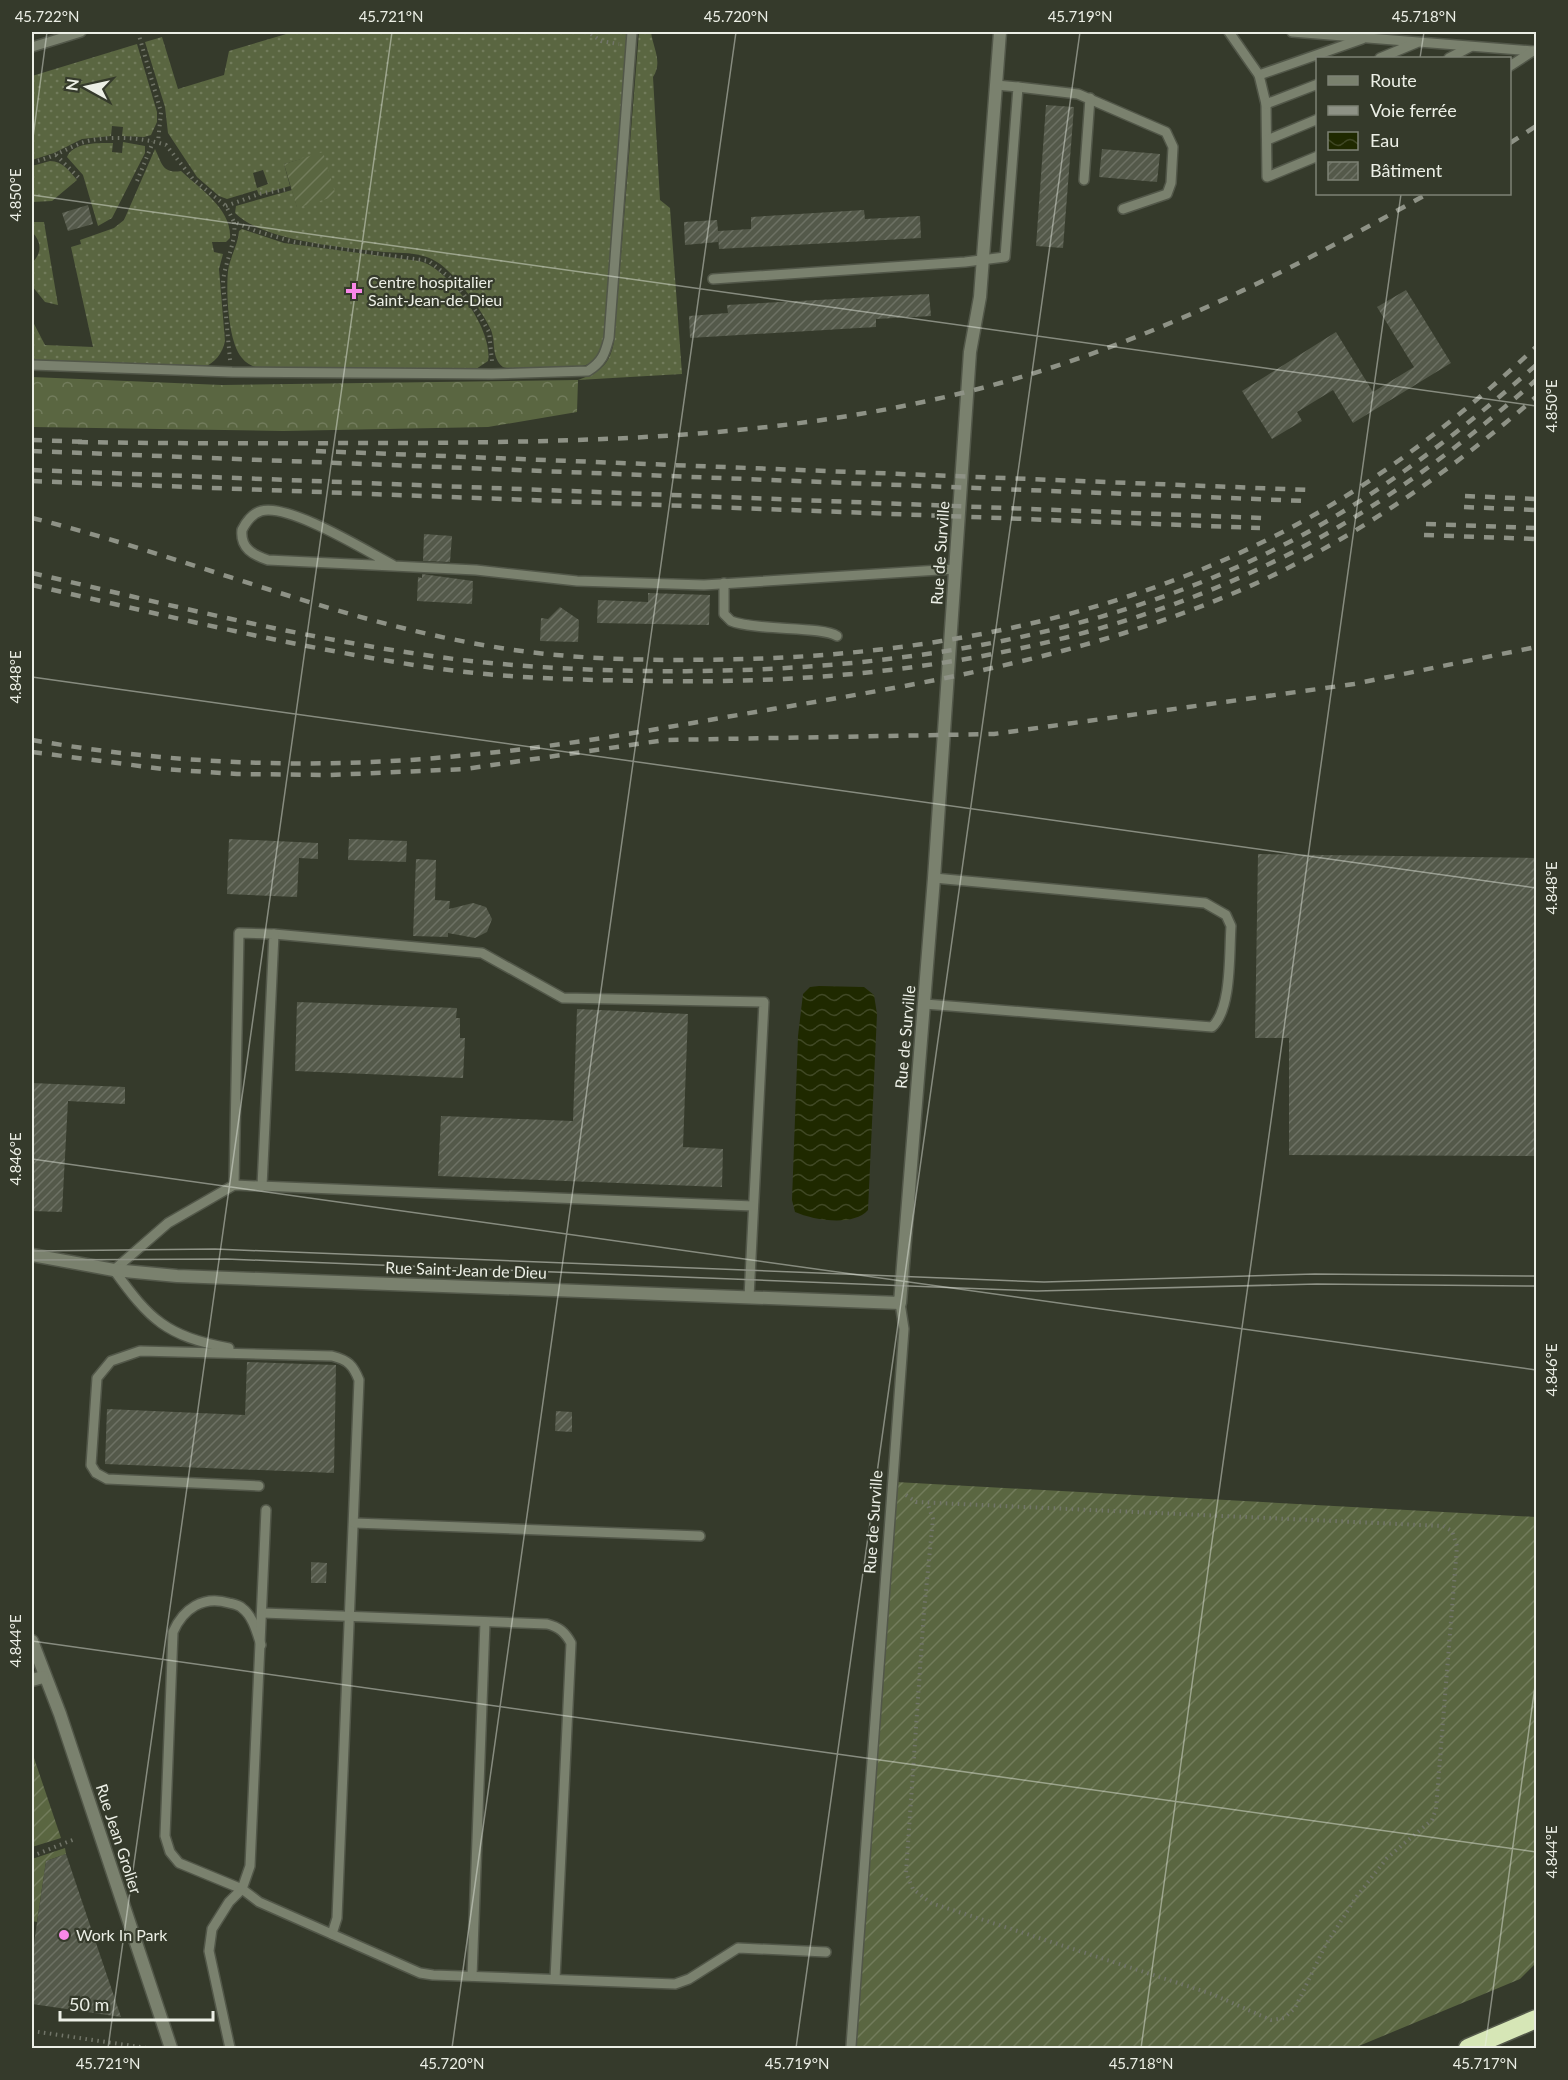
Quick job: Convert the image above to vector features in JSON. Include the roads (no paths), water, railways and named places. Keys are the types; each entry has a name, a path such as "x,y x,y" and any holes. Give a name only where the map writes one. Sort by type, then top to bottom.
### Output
{"highway":[{"path":"1468,2049 1536,2019"}],"street":[{"name":"Rue de Surville","path":"900,1303 925,1004 970,352 980,297 1000,32"},
{"name":"Rue Saint-Jean de Dieu","path":"32,1255 114,1270 177,1276 900,1303"},
{"name":"Rue Jean Grolier","path":"32,1641 37,1678 60,1714 171,2049"}],"lane":[{"path":"61,38 70,32"},
{"path":"32,47 81,32"},
{"path":"32,365 232,372 492,374 588,371 598,364 605,354 609,338 632,32"},
{"path":"1229,32 1259,75 1266,104 1267,177 1316,156"},
{"path":"1292,32 1535,50"},
{"path":"1259,75 1367,38"},
{"path":"1382,57 1418,42"},
{"path":"1451,57 1471,46"},
{"path":"1511,65 1535,50"},
{"path":"1266,104 1316,84"},
{"path":"996,85 1078,94 1158,128 1171,138 1172,183 1167,194 1123,209"},
{"path":"713,279 982,261 1005,257 1018,87"},
{"path":"1084,180 1090,98"},
{"path":"1267,140 1316,119"},
{"path":"393,565 318,526 284,512 260,511 250,518 242,530 244,546 254,554 268,560 476,570 577,581 724,583 955,569"},
{"path":"724,583 724,614 731,621 789,631 826,632 837,636"},
{"path":"925,1004 1212,1027 1221,1019 1225,1005 1231,926 1226,915 1205,903 934,878"},
{"path":"234,1185 239,933 274,934 482,953 563,998 764,1002 749,1297"},
{"path":"262,1186 274,934"},
{"path":"255,1353 208,1344 166,1329 138,1303 114,1270 168,1223 234,1185 753,1206"},
{"name":"Rue de Surville","path":"851,2046 904,1329 900,1303"},
{"path":"259,1486 107,1479 96,1473 91,1465 97,1378 111,1361 140,1351 332,1356 344,1359 354,1366 359,1380 351,1617 337,1918 332,1934"},
{"path":"230,2049 209,1951 212,1929 229,1902 242,1889 250,1866 266,1510"},
{"path":"354,1523 700,1536"},
{"path":"261,1645 253,1621 242,1607 224,1601 206,1600 190,1607 178,1620 173,1632 165,1836 170,1852 179,1863 242,1889 259,1902 420,1973 675,1984 738,1948 826,1952"},
{"path":"263,1613 556,1626 571,1643 555,1979"},
{"path":"472,1976 485,1622"}],"water":[{"path":"810,987 864,987 874,995 877,1014 868,1210 853,1219 822,1219 795,1212 792,1200 798,1036 803,994"}],"tram line":[{"path":"32,1251 215,1249 1044,1282 1315,1274 1536,1276"},
{"path":"32,1260 226,1259 1037,1291 1317,1284 1536,1286"}],"railway":[{"path":"1511,142 1536,126"},
{"path":"78,442 421,443 632,438 770,427 908,405 978,389 1037,372 1152,330 1264,280 1425,195"},
{"path":"32,518 146,550 373,620 431,635 521,651 617,659 714,660 826,655 907,646 986,633 1065,615 1142,592 1217,563 1290,528 1360,487 1451,421 1536,347"},
{"path":"32,573 300,633 408,652 522,666 702,671 856,663 932,653 1008,640 1082,622 1156,599 1227,571 1297,538 1360,501 1421,459 1536,365"},
{"path":"32,585 318,648 473,673 593,680 738,681 907,668 991,654 1073,636 1154,611 1233,580 1310,543 1370,508 1456,447 1536,380"},
{"path":"32,740 195,760 304,763 414,760 543,747 618,736 893,688 1018,662 1140,628 1200,607 1296,564 1333,544 1404,499 1471,450 1536,397"},
{"path":"32,440 86,442"},
{"path":"32,451 1306,501"},
{"path":"316,451 1309,490"},
{"path":"32,470 1262,518"},
{"path":"32,481 1260,528"},
{"path":"1465,496 1536,499"},
{"path":"1464,507 1536,510"},
{"path":"1426,524 1536,528"},
{"path":"1424,535 1536,539"},
{"path":"32,752 163,769 237,774 330,775 465,769 665,740 994,734 1354,684 1536,647"}],"place":[{"name":"Centre hospitalier Saint-Jean-de-Dieu","path":"354,291"},
{"name":"Work In Park","path":"64,1935"}]}
